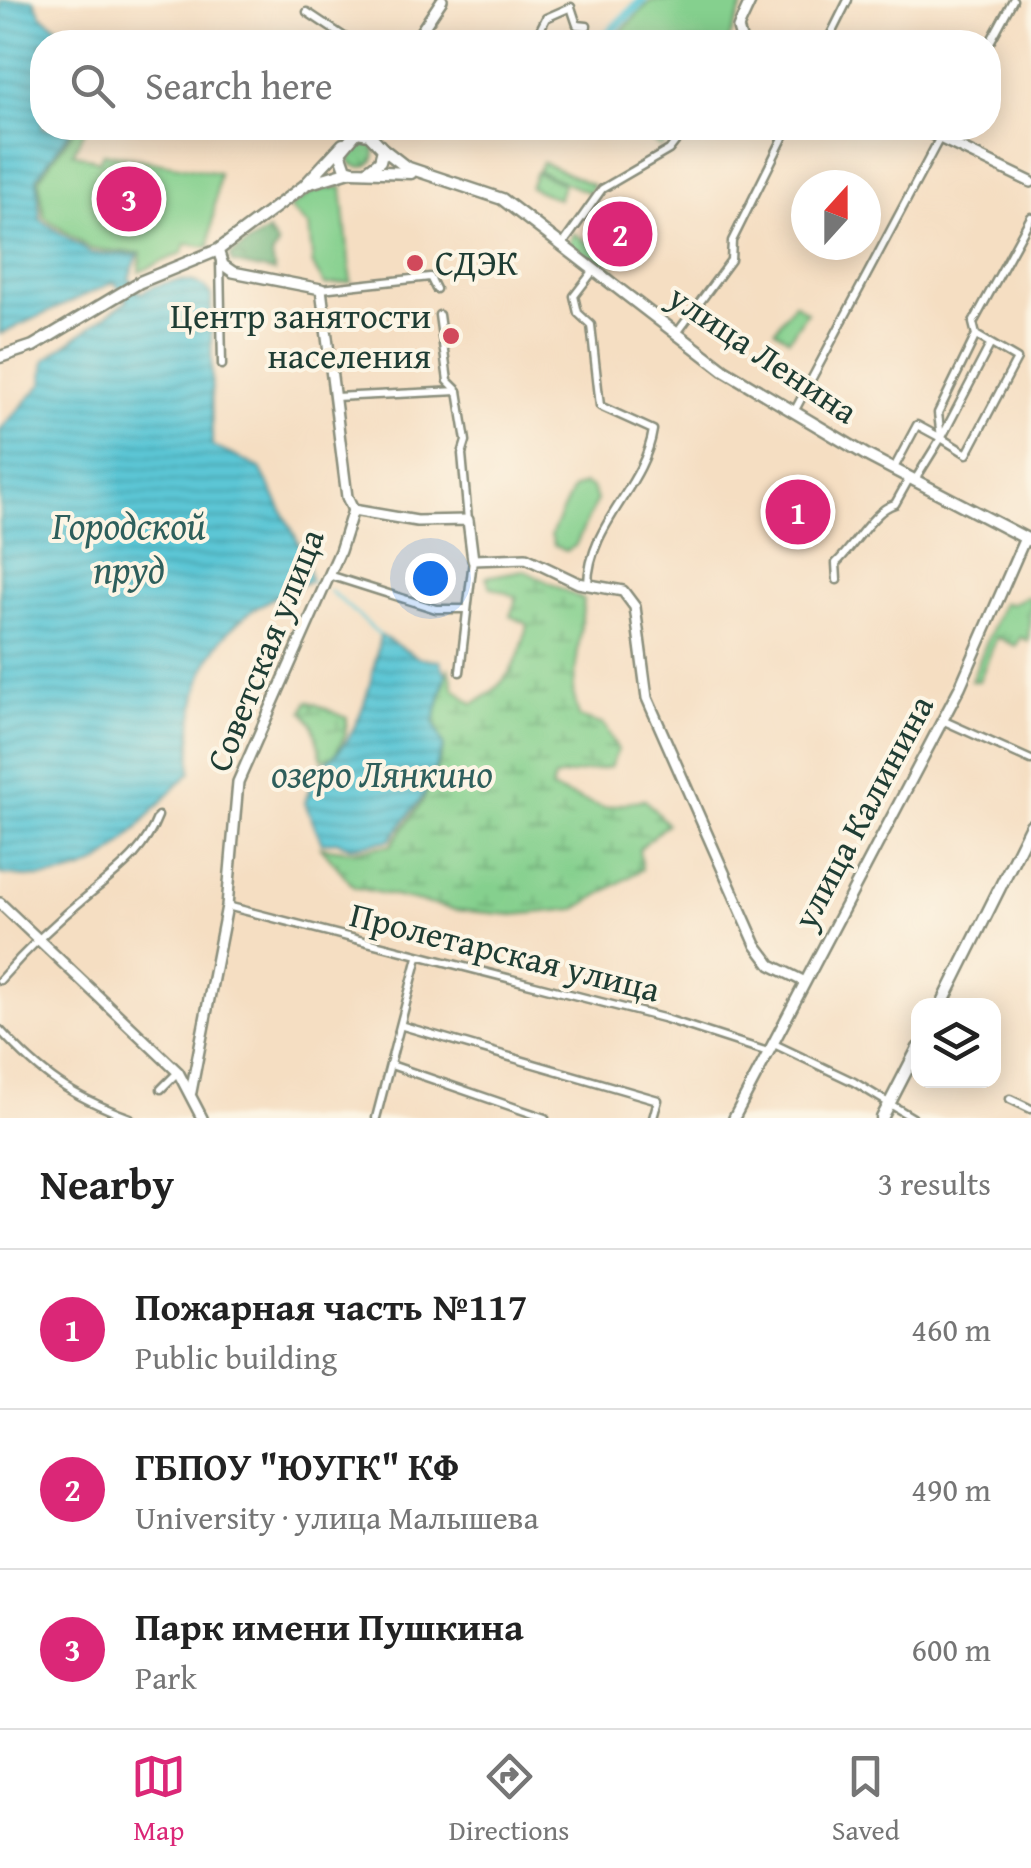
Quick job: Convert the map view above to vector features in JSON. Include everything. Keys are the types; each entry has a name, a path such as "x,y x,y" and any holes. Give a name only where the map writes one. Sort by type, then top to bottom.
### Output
{"main road":[{"path":"4,358 140,282 219,255 304,186 345,140"},
{"path":"348,140 341,164 352,171"},
{"path":"373,140 404,166 422,173"},
{"path":"368,170 380,162 382,147"},
{"path":"304,186 352,171 422,173"},
{"name":"улица Ленина","path":"422,173 502,199 724,370 893,470 1029,535"},
{"path":"945,998 1031,824"},
{"path":"882,1118 911,1061"}],"street":[{"path":"422,30 442,0"},
{"path":"742,30 752,0"},
{"path":"833,30 848,0"},
{"path":"997,30 1013,0"},
{"path":"542,30 554,12 571,6 577,24 587,26"},
{"path":"307,12 334,30"},
{"path":"378,140 382,147"},
{"path":"563,244 602,189 668,150 676,140"},
{"path":"677,333 731,260 732,241 782,140"},
{"path":"794,412 938,140"},
{"path":"956,140 1031,182"},
{"path":"941,438 938,413 976,335 973,323 1031,217"},
{"path":"219,255 240,274 321,290 430,277 436,288"},
{"path":"219,255 222,365"},
{"path":"588,584 588,563 622,493 638,480 654,430 600,406 591,325 578,314 574,296 595,269"},
{"name":"Советская улица","path":"191,1092 227,906 238,782 352,510 347,498 321,290"},
{"path":"439,315 448,382 458,391 466,440 462,454 473,560 460,672"},
{"path":"893,470 917,425 966,454 1016,359 976,335"},
{"path":"837,580 836,562 856,545 862,532 886,506 895,504 941,438 990,345"},
{"path":"335,397 458,391"},
{"path":"352,510 418,521 468,520"},
{"name":"улица Калинина","path":"734,1118 942,720 1029,535"},
{"path":"473,560 526,558 629,596 635,607 647,698 756,946 770,965 803,982"},
{"path":"324,584 436,609 467,609"},
{"path":"942,720 1031,760"},
{"path":"0,980 148,843 158,816"},
{"path":"0,903 178,1072 202,1118"},
{"name":"Пролетарская улица","path":"227,906 772,1048 854,1082 913,1118"},
{"path":"376,1118 418,958"},
{"path":"403,1026 658,1100 653,1118"},
{"path":"0,1030 26,1059 78,1099 130,1118"},
{"path":"391,1065 545,1118"},
{"path":"161,1089 178,1072"},
{"path":"1010,1098 1031,1109"}],"green space":[{"path":"652,0 745,0 733,30 623,30"},
{"path":"67,140 80,140 73,153 99,161 103,153 219,173 209,247 186,244 182,253 139,272 141,253 90,249 44,217 39,179"},
{"path":"356,140 366,140 374,148 374,158 366,166 356,166 348,158 348,148"},
{"path":"652,140 668,140 660,148"},
{"path":"542,162 593,185 589,193 538,171"},
{"path":"536,172 564,184 558,199 530,187"},
{"path":"342,187 351,282 325,285 313,266 309,227 289,208 316,190"},
{"path":"268,231 278,245 272,256 275,272 232,263 230,255"},
{"path":"573,233 609,256 605,262 615,270 616,281 569,244"},
{"path":"794,303 807,312 789,339 775,330"},
{"path":"584,484 592,488 597,500 575,546 566,551 554,545 551,535 573,489"},
{"path":"523,570 584,600 573,692 579,717 604,725 618,750 610,767 555,777 551,789 604,808 644,799 667,824 639,849 642,869 576,909 513,915 456,910 354,887 321,847 351,851 391,845 423,801 444,747 434,723 449,667 454,688 473,704 503,681 516,661 527,624 510,616 517,597 491,587 486,577"},
{"path":"1026,596 1031,599 1028,641 1021,637 1016,646 997,637 979,681 971,681 1002,603 1012,604"},
{"path":"308,701 347,718 345,736 334,756 322,759 313,725 303,711"}],"water":[{"name":"Городской пруд","path":"0,0 34,0 41,15 62,30 30,30 30,140 63,140 37,177 40,219 90,253 138,255 129,278 140,293 168,282 187,281 197,283 211,295 212,446 260,468 307,559 310,581 250,612 213,652 195,705 191,772 110,854 90,867 66,875 0,874 0,430 42,384 45,360 128,300 114,282 0,334"},
{"name":"озеро Лянкино","path":"380,635 419,658 440,661 446,674 434,723 444,747 423,796 390,840 351,847 336,841 322,843 305,803 316,767 343,746 362,711"}],"waterway":[{"path":"612,30 643,0"},
{"path":"310,581 322,587"},
{"path":"329,590 380,635"}],"place":[{"name":"Парк имени Пушкина","path":"129,199"},
{"name":"ГБПОУ \"ЮУГК\" КФ","path":"620,234"},
{"name":"СДЭК","path":"415,263"},
{"name":"Центр занятости населения","path":"451,336"},
{"name":"Пожарная часть №117","path":"798,512"}]}
